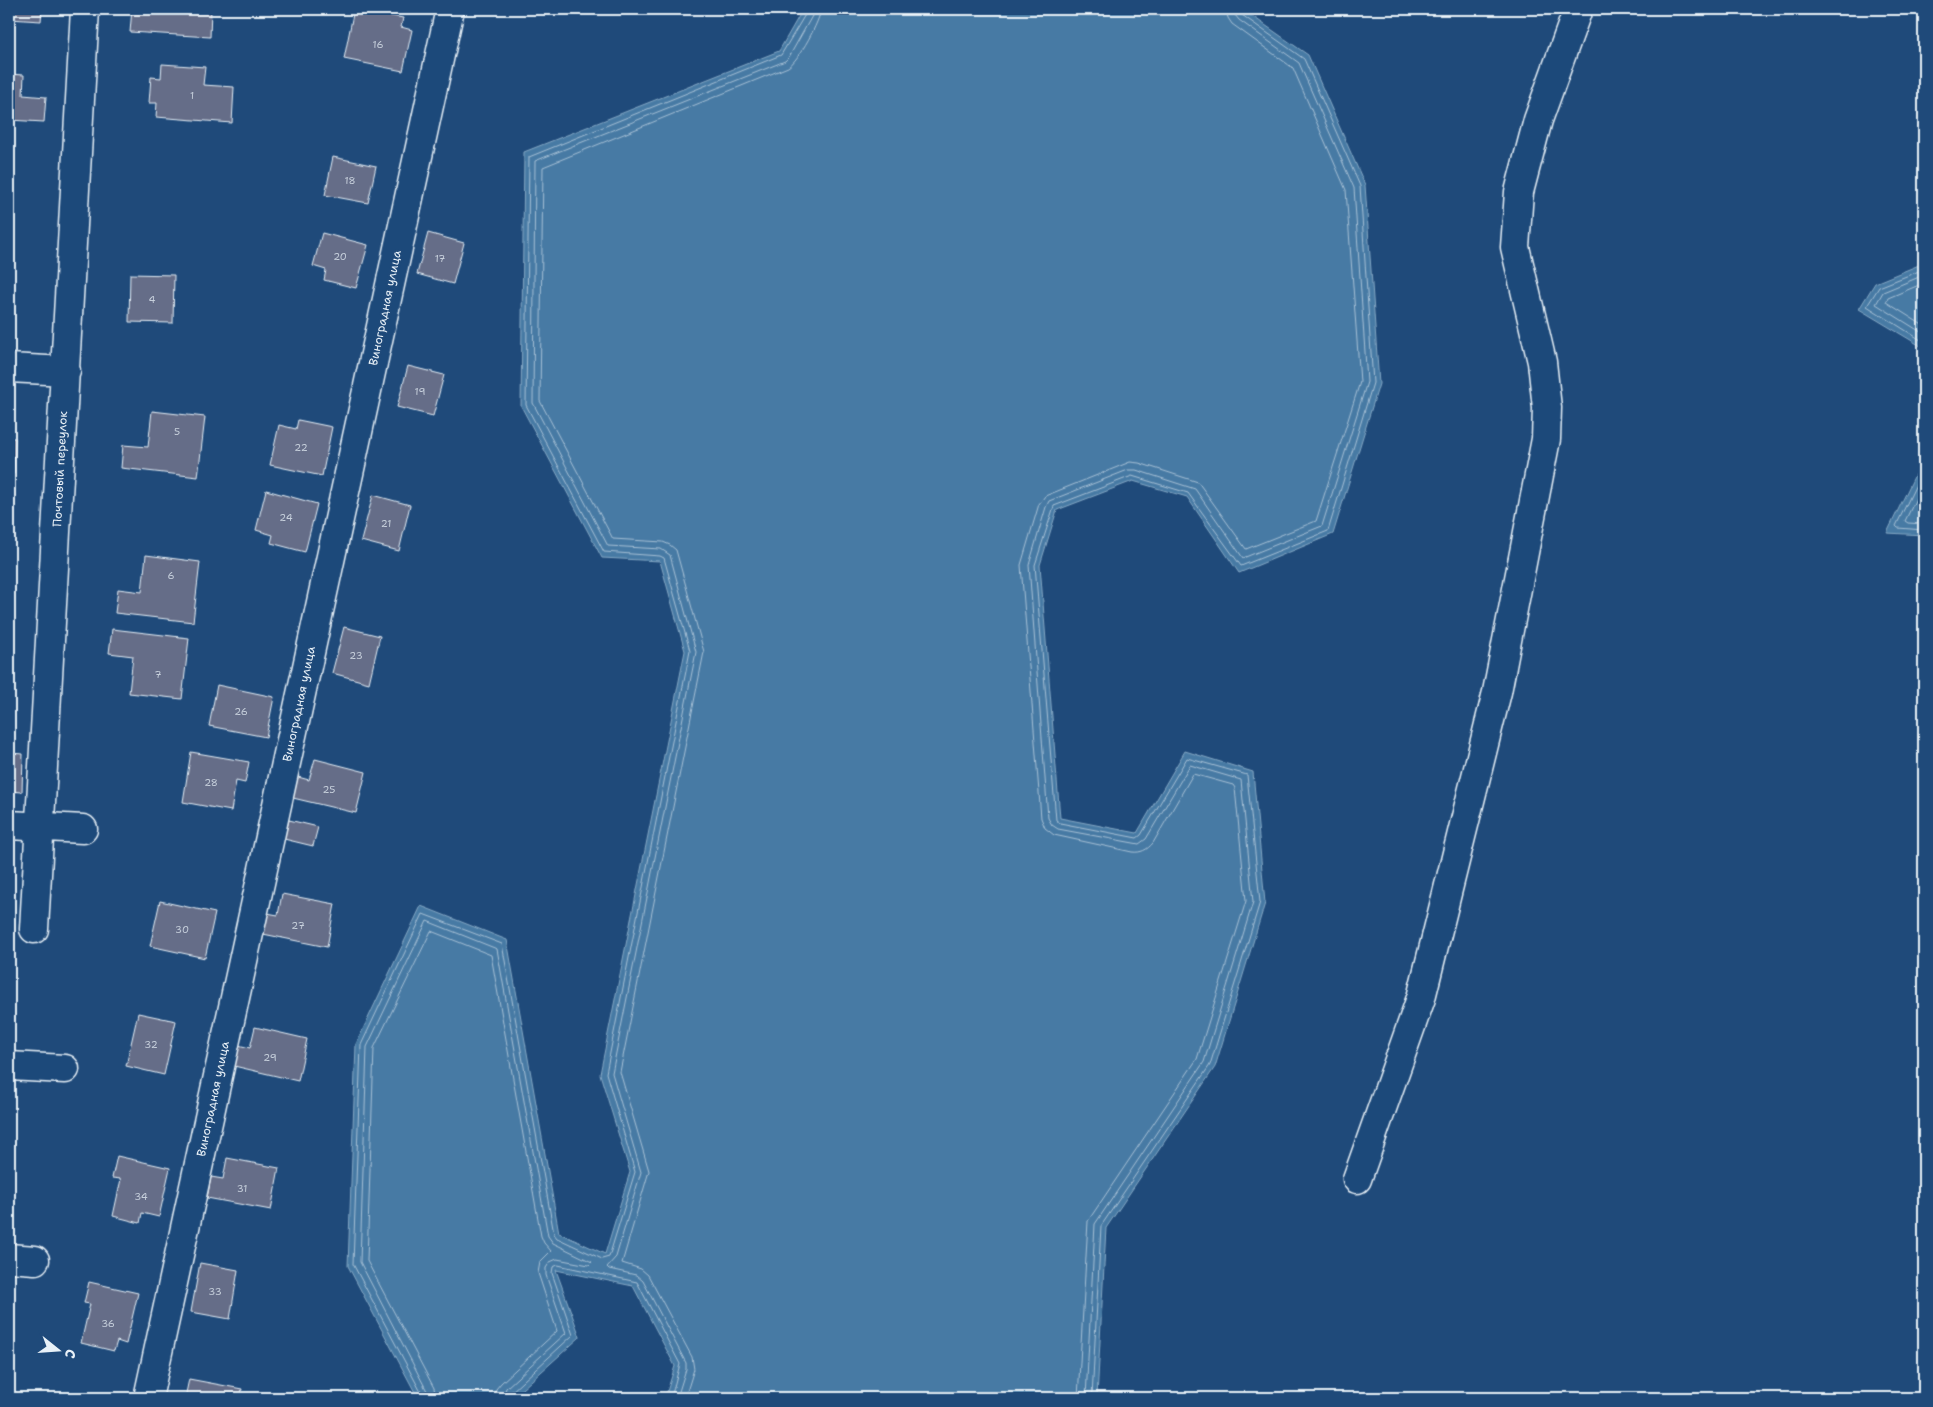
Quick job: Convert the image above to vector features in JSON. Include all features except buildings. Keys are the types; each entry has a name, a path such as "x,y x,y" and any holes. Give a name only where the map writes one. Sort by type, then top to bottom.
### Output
{"street":[{"name":"Почтовый переулок","path":"34,929 85,9"},
{"name":"Виноградная улица","path":"148,1398 450,9"},
{"path":"1357,1179 1421,998 1497,692 1546,439 1547,408 1542,362 1515,247 1519,192 1538,120 1578,9"},
{"path":"9,368 66,371"},
{"path":"9,825 83,829"},
{"path":"9,1066 65,1069"}],"water":[{"path":"803,9 1242,9 1308,55 1365,185 1379,384 1333,534 1239,573 1187,497 1133,481 1057,510 1040,565 1060,818 1137,833 1185,751 1253,772 1265,903 1215,1067 1106,1228 1097,1398 665,1398 675,1366 633,1286 556,1270 580,1337 512,1398 418,1398 348,1266 356,1044 421,906 507,940 559,1233 605,1254 630,1172 600,1074 685,651 660,561 602,558 521,406 524,152 779,51"},
{"path":"1924,263 1924,348 1859,309 1875,283"},
{"path":"1924,456 1924,535 1887,533"}]}
